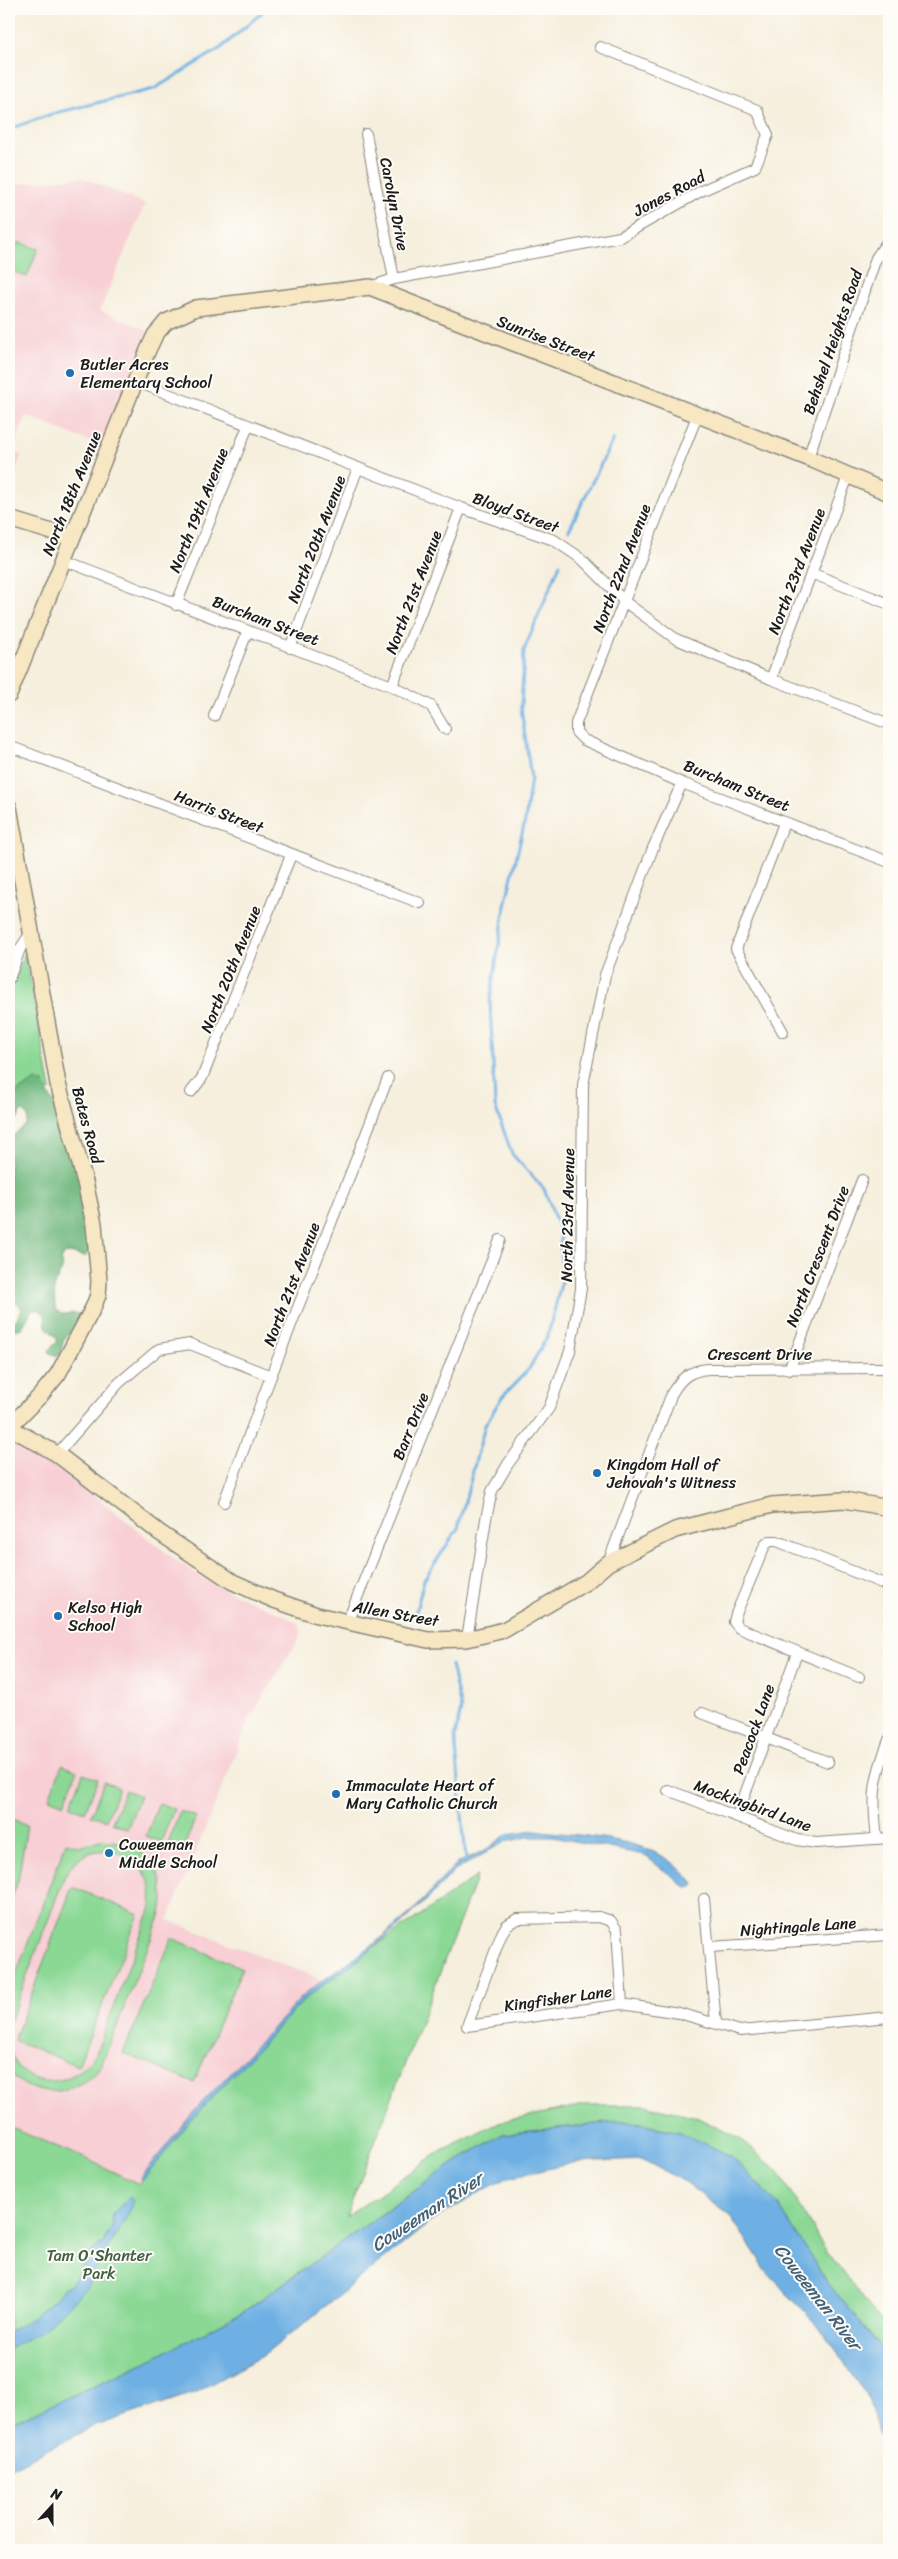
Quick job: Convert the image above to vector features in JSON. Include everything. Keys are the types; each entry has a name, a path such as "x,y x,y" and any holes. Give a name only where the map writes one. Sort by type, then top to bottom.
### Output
{"street":[{"name":"Jones Road","path":"370,287 394,279 620,237 701,192 755,167 768,135 757,110 600,47"},
{"name":"Carolyn Drive","path":"366,134 394,279"},
{"name":"Behshel Heights Road","path":"808,458 876,258 889,239"},
{"name":"Sunrise Street","path":"179,314 196,308 214,305 370,287 849,474 889,493"},
{"name":"North 18th Avenue","path":"9,695 155,335 166,322 179,314"},
{"name":"Bloyd Street","path":"135,381 461,508 554,540 582,558 625,602 676,639 771,679 889,724"},
{"name":"North 22nd Avenue","path":"576,732 576,723 697,416"},
{"name":"North 19th Avenue","path":"176,605 248,426"},
{"name":"North 20th Avenue","path":"290,648 358,468"},
{"name":"North 23rd Avenue","path":"771,679 849,474"},
{"name":"North 21st Avenue","path":"392,686 461,508"},
{"path":"9,519 72,538"},
{"name":"Burcham Street","path":"63,560 176,605 392,686 431,706 446,729"},
{"path":"811,573 889,604"},
{"path":"214,716 247,632"},
{"name":"Burcham Street","path":"576,732 584,740 682,783 889,862"},
{"name":"Harris Street","path":"9,746 420,903"},
{"name":"North 23rd Avenue","path":"467,1639 492,1491 508,1464 549,1408 570,1351 581,1289 583,1085 605,975 653,848 682,783"},
{"name":"Bates Road","path":"9,806 30,934 58,1084 85,1182 94,1224 99,1281 98,1295 93,1308 58,1374 40,1396 9,1427"},
{"path":"783,1032 736,949 784,823"},
{"name":"North 20th Avenue","path":"190,1092 202,1078 292,855"},
{"path":"9,979 20,949 30,934"},
{"name":"North 21st Avenue","path":"224,1502 271,1376 388,1078"},
{"name":"North Crescent Drive","path":"789,1370 862,1180"},
{"name":"Barr Drive","path":"347,1623 500,1240"},
{"path":"57,1454 119,1383 159,1349 190,1344 271,1376"},
{"name":"Crescent Drive","path":"608,1563 672,1393 681,1378 694,1370 889,1368"},
{"name":"Allen Street","path":"9,1427 57,1454 160,1533 233,1582 274,1600 347,1623 428,1640 467,1639 504,1630 535,1614 586,1582 608,1563 675,1530 772,1505 844,1500 889,1508"},
{"path":"859,1677 739,1628 734,1622 765,1546 770,1541 777,1541 889,1586"},
{"name":"Peacock Lane","path":"737,1816 764,1738 797,1653"},
{"path":"702,1713 828,1762"},
{"path":"876,1839 873,1798 879,1767 889,1740"},
{"name":"Mockingbird Lane","path":"668,1790 797,1840 816,1843 889,1838"},
{"path":"704,1899 716,2023"},
{"name":"Kingfisher Lane","path":"622,2004 617,1930 611,1921 599,1917 517,1919 507,1925 502,1933 467,2026 622,2004 679,2013 740,2031 889,2017"},
{"name":"Nightingale Lane","path":"710,1947 889,1935"}],"shaded area":[{"name":"Butler Acres Elementary School","path":"81,177 145,204 100,310 148,331 103,447 26,416 12,451 21,456 9,490 9,185"},
{"name":"Coweeman Middle School","path":"9,1439 71,1477 174,1559 214,1585 283,1615 297,1623 301,1631 299,1639 250,1718 168,1920 325,1981 163,2153 138,2184 82,2157 9,2127"}],"green space":[{"path":"18,242 38,249 27,277 9,270"},
{"path":"25,953 51,1090 9,1097 9,993"},
{"path":"36,1080 44,1084 51,1099 65,1113 86,1194 89,1250 86,1256 64,1254 61,1261 62,1270 54,1285 55,1309 62,1314 77,1313 82,1319 77,1330 64,1339 60,1355 57,1356 50,1353 49,1350 57,1342 57,1338 46,1327 45,1315 39,1310 32,1310 22,1328 9,1331 9,1323 16,1320 22,1310 19,1304 9,1300 9,1139 26,1125 28,1117 24,1111 20,1112 18,1119 9,1117 9,1097"},
{"path":"62,1765 77,1771 64,1804 49,1798"},
{"path":"83,1774 98,1779 85,1812 70,1806"},
{"path":"104,1782 119,1788 106,1820 91,1815"},
{"path":"125,1790 140,1796 127,1829 112,1823"},
{"path":"159,1803 174,1809 161,1842 146,1836"},
{"path":"180,1811 196,1817 183,1850 168,1844"},
{"path":"9,1818 27,1825 18,1881 9,1906"},
{"path":"100,1840 115,1841 129,1846 141,1852 150,1861 162,1884 161,1914 101,2066 80,2084 68,2089 43,2091 31,2088 19,2081 9,2071 9,2047 15,2062 24,2073 36,2079 48,2081 62,2079 74,2074 86,2065 96,2053 150,1910 151,1890 145,1874 135,1862 121,1854 105,1851 89,1853 75,1862 64,1878 9,2024 9,1993 66,1842 79,1846"},
{"name":"Tam O'Shanter Park","path":"477,1876 346,2217 442,2150 499,2122 585,2105 644,2105 694,2116 740,2139 778,2171 823,2246 875,2314 889,2328 889,2356 826,2281 802,2244 680,2132 624,2121 503,2134 457,2161 243,2312 148,2361 9,2424 9,2127 82,2157 139,2184 186,2123 299,2003 325,1981"},
{"path":"72,1887 139,1914 78,2066 14,2040"},
{"path":"172,1938 242,1968 194,2083 123,2053"}],"water":[{"path":"535,1830 599,1838 642,1847 679,1867 694,1883 692,1887 687,1888 644,1855 553,1837 528,1837 504,1842 453,1872 400,1925 362,1957 307,1997 192,2119 143,2180 141,2179 197,2108 307,1992 375,1943 414,1910 456,1864 487,1849 507,1834"},
{"name":"Coweeman River","path":"624,2121 680,2132 731,2156 778,2205 826,2281 889,2356 889,2466 867,2395 815,2322 772,2279 731,2217 683,2181 641,2159 577,2162 504,2179 433,2220 267,2353 196,2392 90,2428 9,2469 9,2424 148,2361 243,2312 457,2161 503,2134"},
{"path":"130,2197 133,2200 132,2207 86,2288 43,2330 9,2349 9,2331 23,2324 55,2299 63,2289 71,2285 92,2251 104,2243 106,2234 111,2230 113,2213"}],"waterway":[{"path":"9,129 55,113 154,89 221,48 266,9"},
{"path":"569,530 613,439"},
{"path":"414,1619 424,1580 458,1528 485,1425 502,1397 529,1369 548,1335 562,1280 560,1231 544,1189 512,1154 495,1106 490,1001 506,901 525,821 531,778 521,708 524,650 560,564"},
{"path":"451,1665 461,1709 455,1737 466,1859"}],"place":[{"name":"Butler Acres Elementary School","path":"70,373"},
{"name":"Kingdom Hall of Jehovah's Witness","path":"597,1473"},
{"name":"Kelso High School","path":"58,1616"},
{"name":"Immaculate Heart of Mary Catholic Church","path":"336,1794"},
{"name":"Coweeman Middle School","path":"109,1853"}]}
